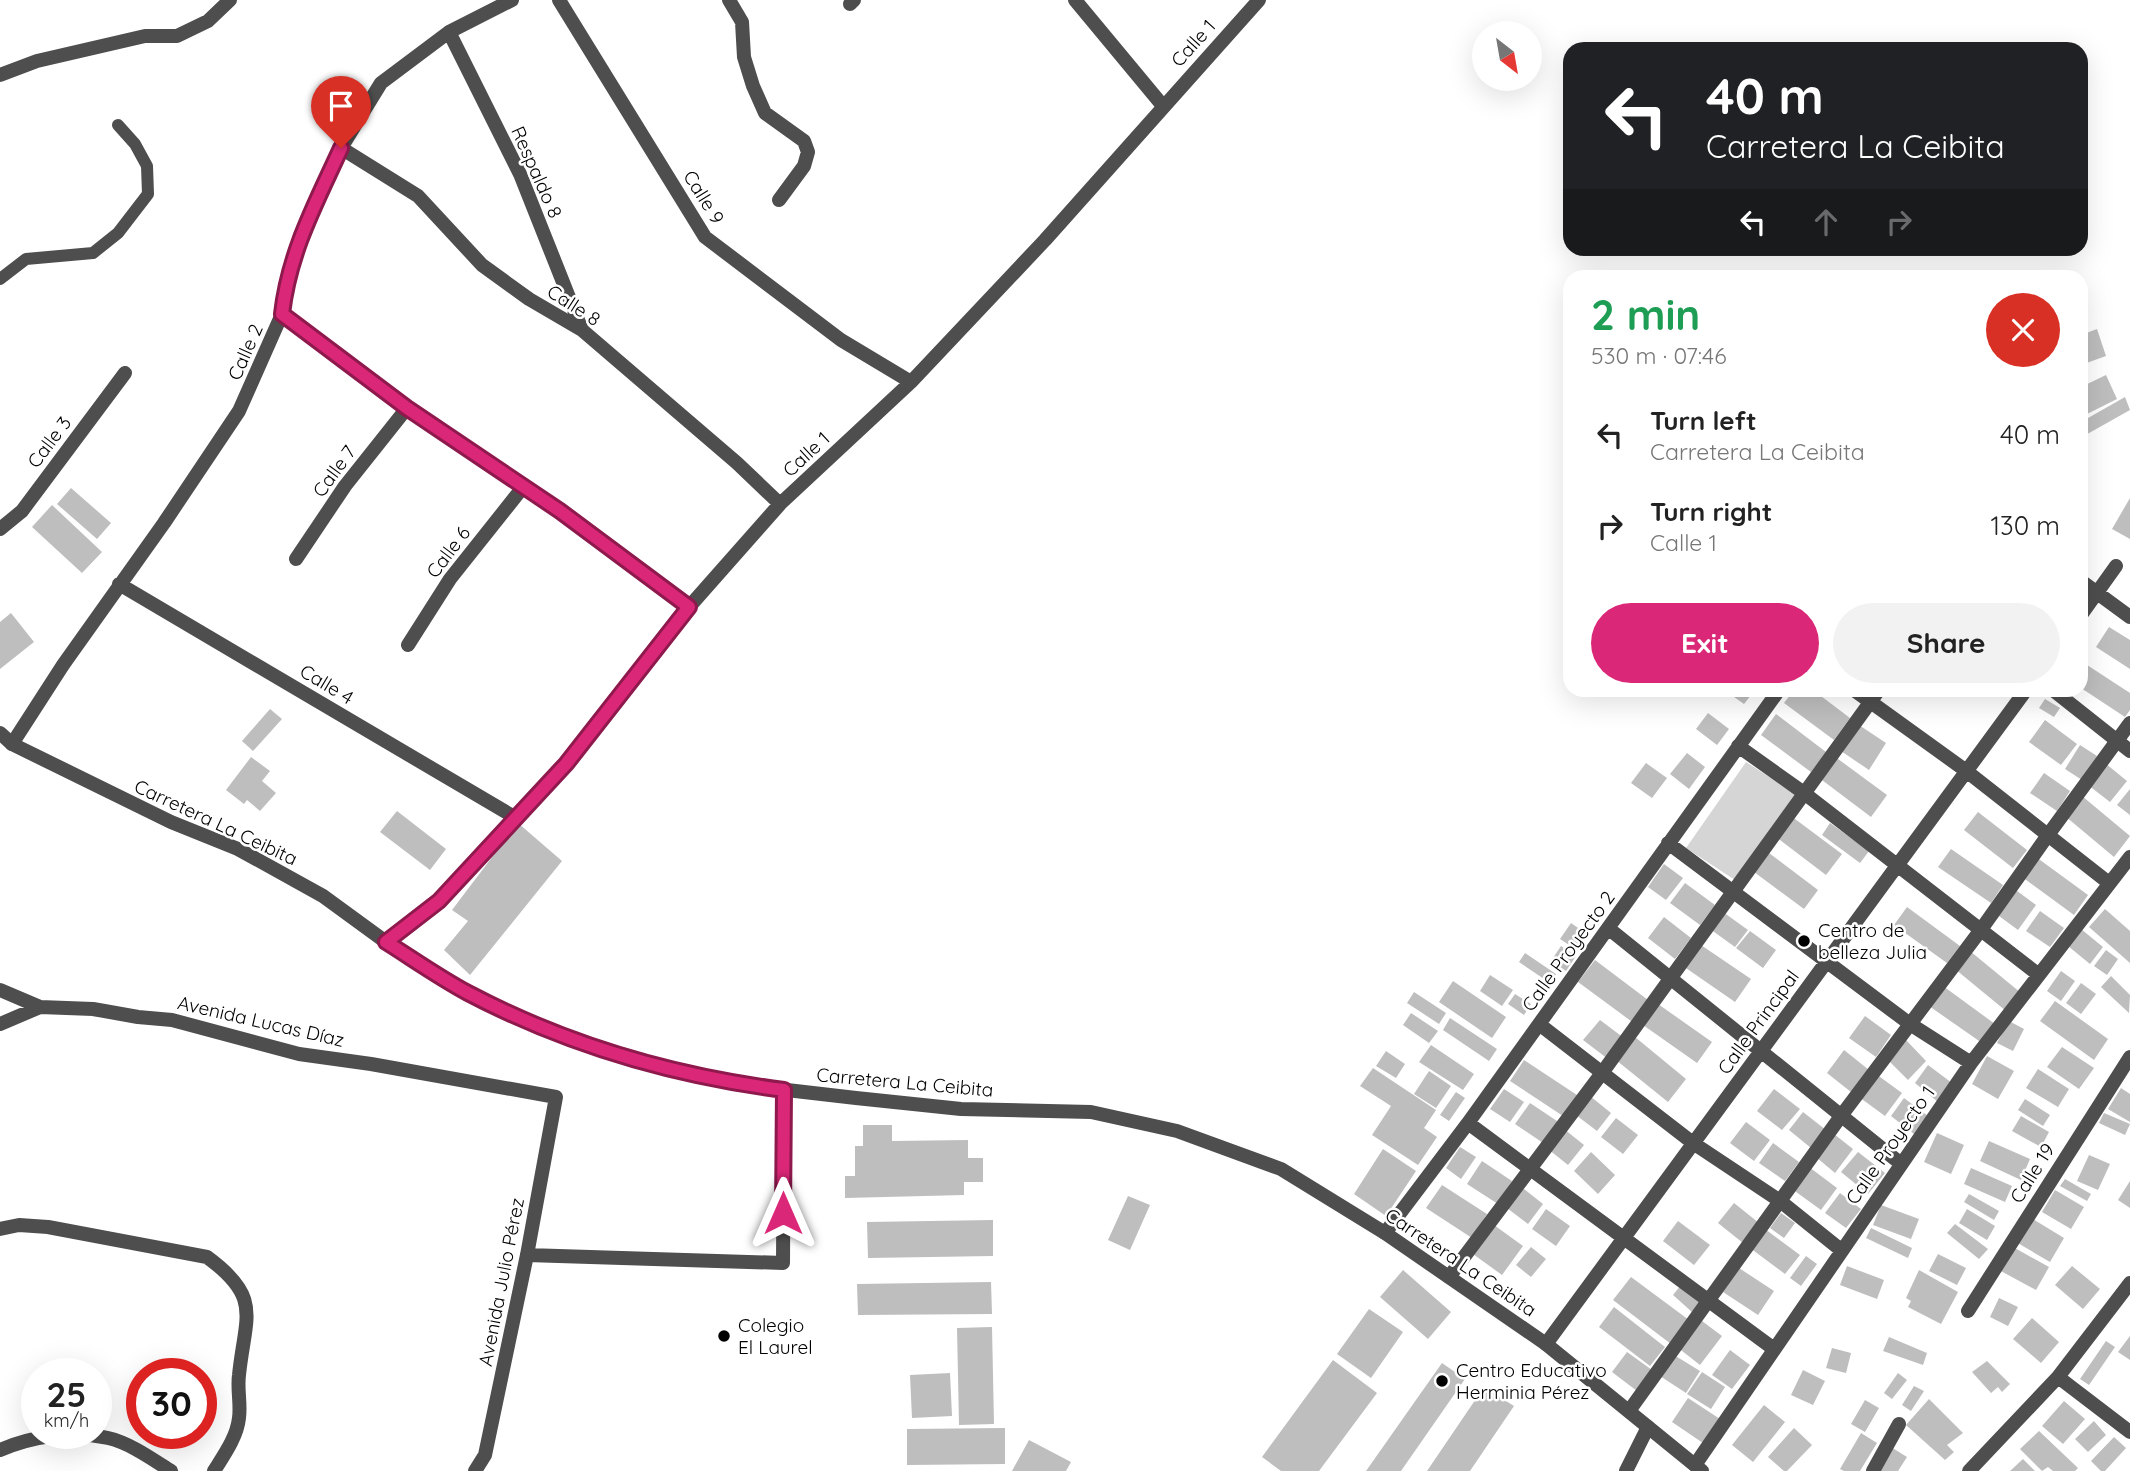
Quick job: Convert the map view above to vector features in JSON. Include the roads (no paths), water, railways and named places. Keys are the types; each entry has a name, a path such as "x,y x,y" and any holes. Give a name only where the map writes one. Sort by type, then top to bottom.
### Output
{"street":[{"path":"0,75 37,61 145,36 177,36 208,21 230,0"},
{"name":"Calle 2","path":"12,744 239,411 282,314 285,291 300,236 341,148 381,83 449,32 512,0"},
{"name":"Calle 9","path":"559,0 705,237 841,340 911,383"},
{"path":"729,0 742,22 744,57 765,113 804,141 808,152 804,166 779,200"},
{"path":"1075,0 1163,106"},
{"name":"Calle 1","path":"386,942 439,901 516,818 566,764 689,607 780,504 911,383 1045,240 1259,0"},
{"name":"Respaldo 8","path":"449,32 520,174 582,330"},
{"name":"Calle 8","path":"341,148 418,196 482,265 529,299 582,330 737,463 780,504"},
{"path":"282,314 407,408 524,486 689,607"},
{"name":"Calle 3","path":"0,529 22,511 125,373"},
{"name":"Calle 7","path":"296,559 345,486 407,408"},
{"name":"Calle 6","path":"408,645 450,579 524,486"},
{"path":"2088,605 2116,566"},
{"name":"Calle 4","path":"119,584 516,818"},
{"path":"2088,587 2130,617"},
{"name":"Calle Proyecto 2","path":"1385,1233 1468,1123 1774,697"},
{"path":"1449,1277 1602,1073 1874,697"},
{"path":"1877,697 2109,883"},
{"name":"Calle Principal","path":"1546,1344 2021,697"},
{"path":"2062,697 2130,751"},
{"path":"1629,1411 2130,723"},
{"name":"Carretera La Ceibita","path":"0,733 12,744 171,822 238,849 323,896 386,942 466,992 538,1027 576,1041 637,1061 735,1084 961,1110 1091,1112 1177,1131 1282,1169 1385,1233 1546,1344 1699,1468"},
{"path":"1738,746 1804,793 1980,932 2039,975"},
{"path":"1668,843 1910,1024 1971,1063"},
{"name":"Calle Proyecto 1","path":"1699,1468 1774,1349 1900,1163 1971,1063 2130,856"},
{"path":"1608,929 1900,1163"},
{"name":"Avenida Lucas Díaz","path":"0,990 40,1007 93,1009 172,1020 299,1054 556,1097"},
{"path":"0,1024 40,1007"},
{"path":"1539,1024 1693,1143 1780,1201 1841,1250"},
{"name":"Calle 19","path":"1968,1311 2128,1063"},
{"path":"527,1255 783,1263 784,1090"},
{"name":"Avenida Julio Pérez","path":"475,1471 485,1455 527,1255 556,1097"},
{"path":"1468,1123 1774,1349"},
{"path":"0,1229 19,1225 74,1232 208,1257 229,1273 240,1288 248,1310 239,1377 239,1420 233,1439 214,1471"},
{"path":"1969,1471 2058,1377 2130,1283"},
{"path":"2058,1377 2130,1432"},
{"path":"1873,1471 1899,1424"},
{"path":"1626,1471 1648,1427"},
{"path":"0,1450 26,1439 59,1435 108,1438 143,1453 171,1471"}],"lane":[{"path":"0,279 26,259 93,253 118,233 148,194 147,166 135,144 118,125"}],"place":[{"name":"Centro de belleza Julia","path":"1804,941"},
{"name":"Colegio El Laurel","path":"724,1336"},
{"name":"Centro Educativo Herminia Pérez","path":"1442,1381"}]}
